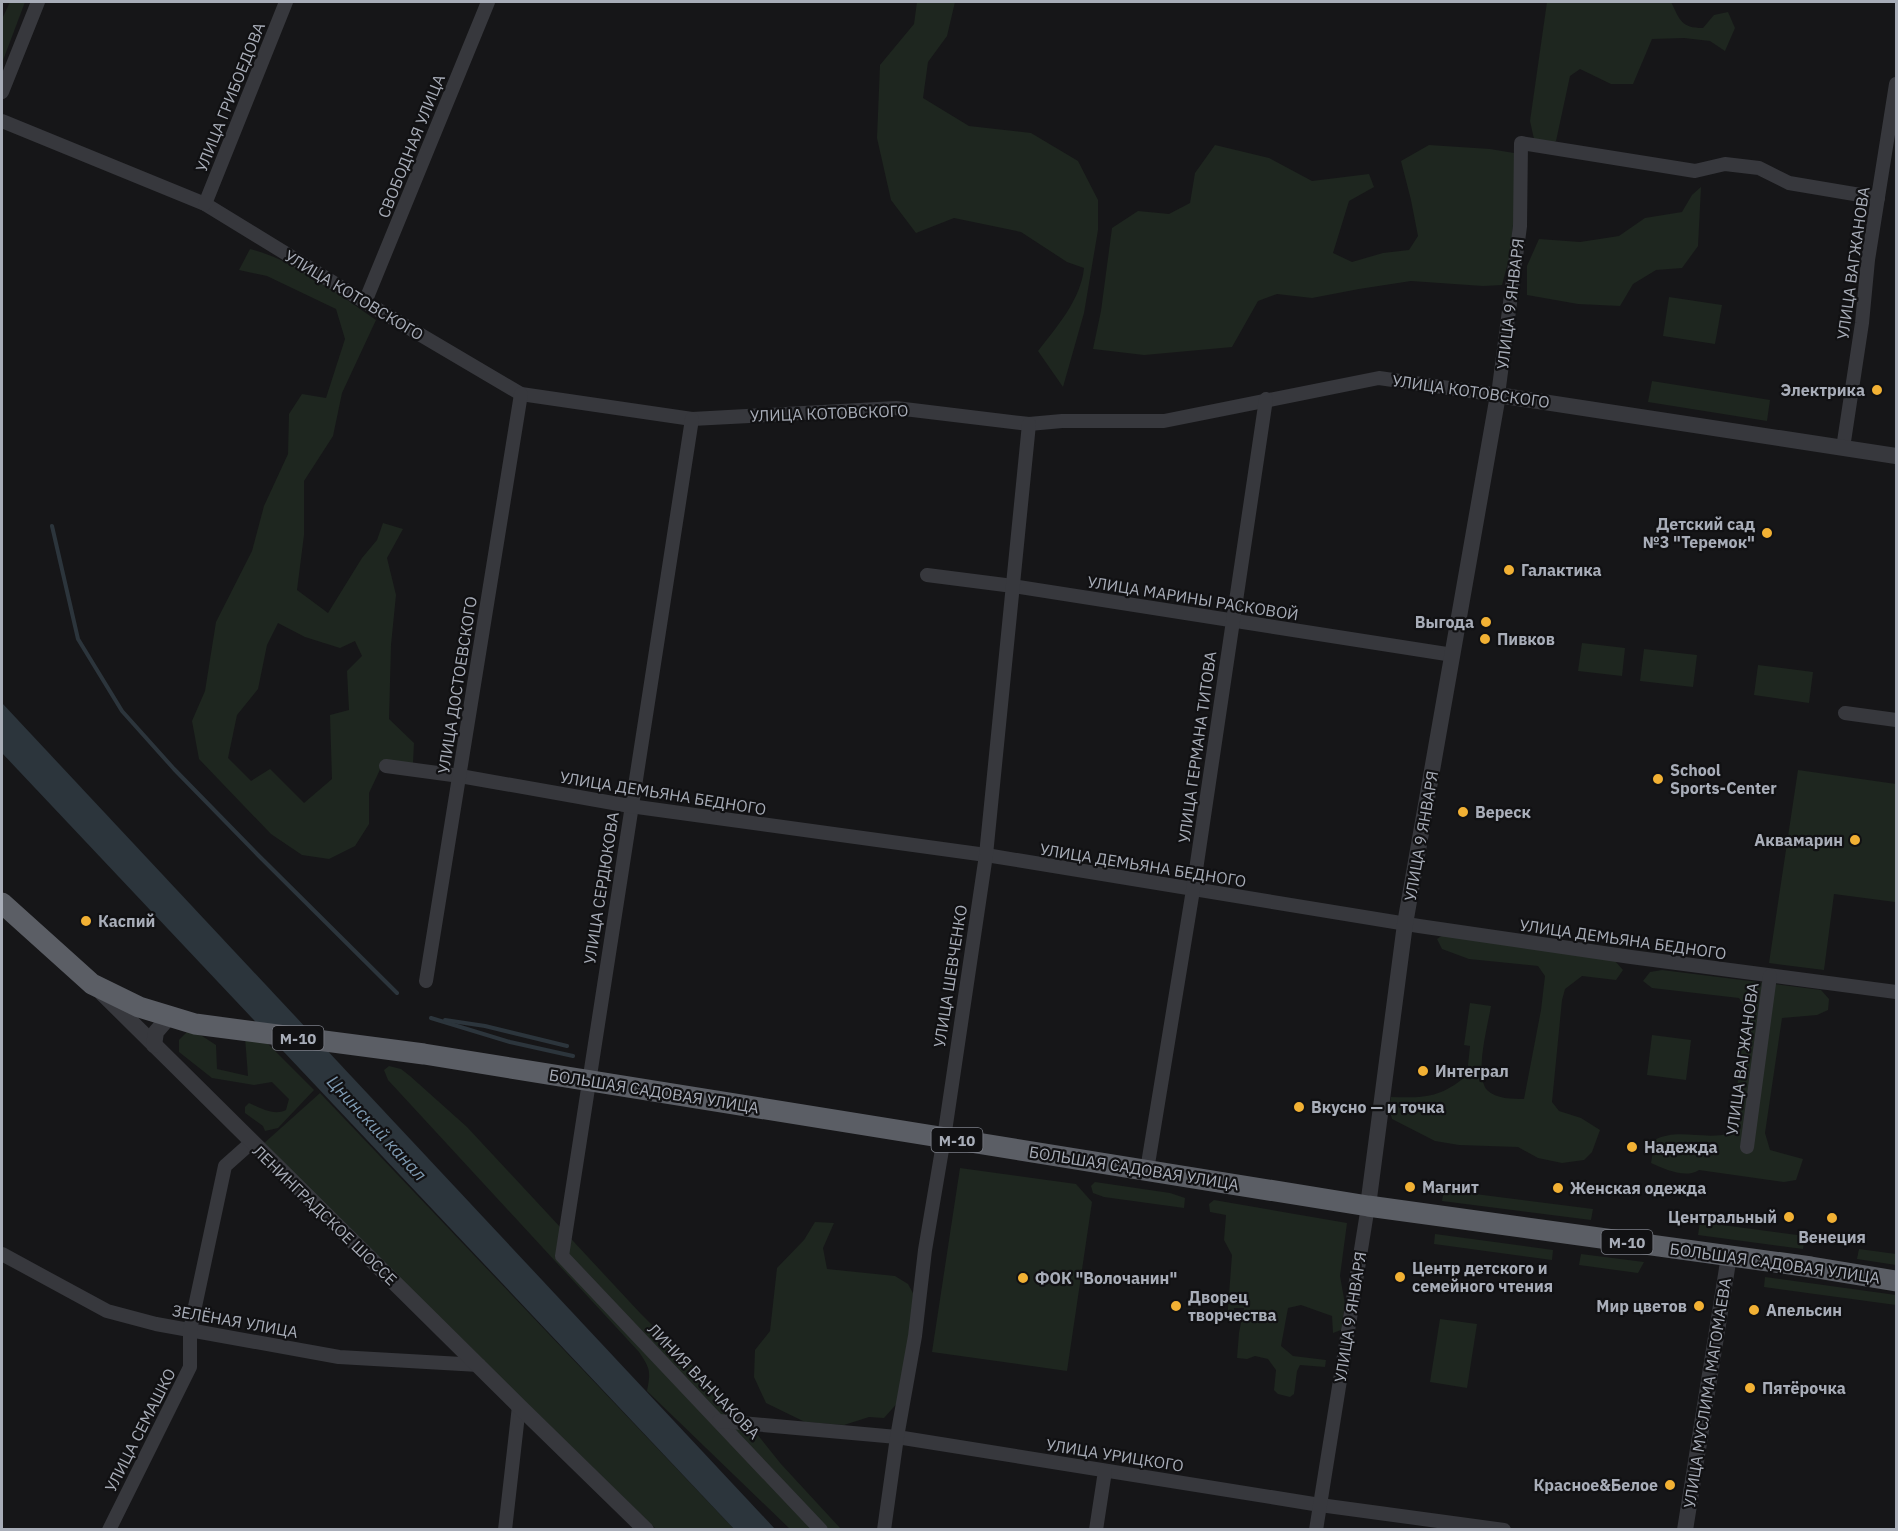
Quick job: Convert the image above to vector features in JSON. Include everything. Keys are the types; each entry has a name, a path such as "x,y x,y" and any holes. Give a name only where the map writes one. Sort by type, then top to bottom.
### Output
{"highway":[{"name":"ЛЕНИНГРАДСКОЕ ШОССЕ","path":"2,903 92,984"},
{"name":"М-10","path":"92,984 120,999 168,1018"},
{"name":"БОЛЬШАЯ САДОВАЯ УЛИЦА","path":"168,1018 223,1028 590,1080 1368,1206 1896,1281"}],"street":[{"path":"2,92 38,2"},
{"name":"УЛИЦА ГРИБОЕДОВА","path":"205,204 286,2"},
{"name":"СВОБОДНАЯ УЛИЦА","path":"365,302 488,2"},
{"name":"УЛИЦА ВАГЖАНОВА","path":"1843,448 1862,323 1868,260 1894,112 1896,84"},
{"name":"УЛИЦА КОТОВСКОГО","path":"2,121 205,204 521,394 692,419 896,408 1029,424 1062,421 1164,421 1379,378 1896,456"},
{"name":"УЛИЦА 9 ЯНВАРЯ","path":"1316,1530 1368,1206 1405,924 1498,395 1520,226 1521,143 1695,171 1725,164 1759,168 1789,183 1878,198"},
{"name":"УЛИЦА ДОСТОЕВСКОГО","path":"426,981 521,394"},
{"name":"УЛИЦА ГЕРМАНА ТИТОВА","path":"1147,1170 1266,399"},
{"name":"УЛИЦА СЕРДЮКОВА","path":"562,1256 630,806 692,419"},
{"name":"УЛИЦА ШЕВЧЕНКО","path":"884,1530 986,855 1029,424"},
{"name":"УЛИЦА МАРИНЫ РАСКОВОЙ","path":"927,575 1013,586 1452,655"},
{"path":"1845,713 1896,720"},
{"name":"УЛИЦА ДЕМЬЯНА БЕДНОГО","path":"386,766 459,776 630,806 986,855 1405,924 1896,992"},
{"name":"УЛИЦА ВАГЖАНОВА","path":"1747,1147 1770,976"},
{"name":"ЛЕНИНГРАДСКОЕ ШОССЕ","path":"92,984 646,1530"},
{"path":"154,1045 156,1032 168,1018"},
{"name":"УЛИЦА СЕМАШКО","path":"109,1530 190,1366 190,1330 225,1166 252,1142"},
{"name":"ЗЕЛЁНАЯ УЛИЦА","path":"2,1254 107,1311 156,1324 339,1357 478,1365"},
{"name":"ЛИНИЯ ВАНЧАКОВА","path":"562,1256 821,1530"},
{"name":"УЛИЦА МУСЛИМА МАГОМАЕВА","path":"1685,1530 1729,1256"},
{"path":"505,1530 519,1406"},
{"name":"УЛИЦА УРИЦКОГО","path":"719,1420 897,1437 1320,1505 1504,1530"},
{"path":"1096,1530 1105,1471"}],"shaded area":[{"path":"10,2 25,2 2,63 2,19"},
{"path":"917,2 955,2 947,36 928,62 923,98 969,126 1031,133 1078,161 1098,200 1098,230 1084,313 1063,387 1038,351 1073,302 1084,268 1067,262 1021,232 954,218 916,233 891,200 877,138 880,65 914,24"},
{"path":"1547,2 1671,2 1679,18 1686,25 1703,28 1714,15 1728,12 1735,28 1725,51 1710,41 1684,38 1652,39 1633,84 1611,84 1580,69 1570,76 1556,141 1548,145 1534,139 1530,121"},
{"path":"1215,145 1269,158 1312,181 1369,174 1374,187 1349,201 1333,253 1352,262 1383,253 1409,250 1418,236 1401,161 1429,145 1490,149 1520,154 1510,255 1502,285 1483,286 1411,281 1312,298 1277,294 1258,301 1232,347 1144,355 1093,349 1101,311 1112,228 1138,211 1169,214 1190,203 1195,173"},
{"path":"1701,187 1698,246 1682,268 1656,270 1633,284 1620,306 1578,304 1527,295 1527,266 1539,239 1580,242 1619,236 1645,218 1682,212 1692,195"},
{"path":"250,249 267,254 316,279 376,320 342,393 333,436 304,481 304,535 297,590 328,613 362,558 377,540 383,523 403,529 387,558 396,595 391,645 389,719 414,743 413,763 384,761 369,793 369,824 355,846 329,859 302,855 271,834 199,759 192,721 205,691 216,622 252,551 264,506 288,454 289,414 302,394 326,398 345,339 336,309 267,276 239,270","holes":["278,623 305,637 340,648 355,641 362,656 347,671 349,710 330,715 332,779 304,803 270,769 251,781 228,758 237,715 258,689 267,645"]},
{"path":"1669,297 1722,305 1715,344 1663,336"},
{"path":"1652,381 1770,400 1767,421 1648,402"},
{"path":"1582,643 1625,648 1622,676 1578,671"},
{"path":"1644,649 1697,655 1693,687 1640,681"},
{"path":"1758,665 1813,672 1809,703 1754,695"},
{"path":"1798,770 1896,784 1895,902 1834,894 1824,970 1769,963"},
{"path":"1446,933 1615,961 1623,970 1616,980 1582,976 1565,989 1562,1000 1552,1102 1559,1111 1581,1118 1600,1130 1592,1152 1584,1160 1562,1163 1538,1158 1518,1147 1459,1145 1435,1141 1392,1119 1389,1108 1391,1097 1432,1095 1458,1083 1467,1075 1470,1046 1464,1045 1470,1003 1491,1006 1482,1062 1483,1083 1487,1090 1500,1097 1524,1099 1545,976 1538,966 1469,959 1442,949 1437,939"},
{"path":"1662,970 1821,990 1829,999 1828,1010 1817,1015 1782,1018 1765,1133 1770,1150 1803,1159 1796,1180 1784,1182 1699,1170 1688,1174 1651,1163 1655,1140 1664,1136 1683,1134 1714,1136 1733,1132 1745,1007 1739,998 1652,988 1643,981 1650,972"},
{"path":"187,1032 202,1036 216,1045 217,1069 248,1076 245,1037 266,1042 314,1090 278,1128 265,1131 263,1126 245,1113 245,1107 249,1103 267,1111 281,1112 286,1110 289,1099 272,1082 254,1085 212,1078 179,1052 179,1040"},
{"path":"1652,1035 1691,1040 1686,1080 1647,1075"},
{"path":"389,1066 401,1069 410,1076 467,1127 641,1314 741,1414 781,1464 841,1529 790,1529 647,1391 649,1370 639,1352 388,1080 384,1070"},
{"path":"320,1093 734,1529 656,1529 262,1145"},
{"path":"960,1168 1076,1184 1092,1202 1067,1371 932,1352"},
{"path":"1095,1182 1170,1193 1185,1198 1184,1208 1104,1197 1093,1193 1091,1186"},
{"path":"1444,1190 1593,1209 1591,1220 1442,1201"},
{"path":"1214,1200 1347,1223 1340,1276 1345,1304 1341,1330 1333,1333 1332,1316 1301,1305 1288,1308 1281,1346 1293,1356 1326,1360 1325,1367 1300,1365 1294,1394 1290,1397 1278,1394 1274,1390 1276,1370 1268,1359 1255,1356 1247,1359 1237,1358 1244,1308 1234,1308 1233,1320 1227,1321 1232,1255 1224,1240 1226,1215 1210,1212 1209,1204"},
{"path":"815,1222 834,1223 823,1248 827,1269 895,1276 908,1284 914,1295 900,1400 884,1418 869,1417 844,1425 805,1422 766,1403 754,1377 755,1350 770,1331 777,1268 804,1240"},
{"path":"1700,1222 1805,1236 1803,1249 1698,1235"},
{"path":"1435,1234 1553,1250 1552,1260 1434,1244"},
{"path":"1859,1249 1896,1254 1896,1265 1857,1259"},
{"path":"1581,1254 1644,1262 1638,1273 1579,1265"},
{"path":"1765,1277 1896,1295 1896,1305 1764,1287"},
{"path":"1440,1319 1477,1324 1467,1388 1430,1382"}],"water":[{"name":"Цнинский канал","path":"2,703 775,1529 734,1529 2,753"}],"waterway":[{"path":"52,526 78,639 122,711 174,769 397,993"},
{"path":"431,1018 510,1042 573,1056"},
{"path":"445,1020 485,1026 567,1046"}],"place":[{"name":"Электрика","path":"1877,390"},
{"name":"Детский сад №3 \"Теремок\"","path":"1767,533"},
{"name":"Галактика","path":"1509,570"},
{"name":"Выгода","path":"1486,622"},
{"name":"Пивков","path":"1485,639"},
{"name":"School Sports-Center","path":"1658,779"},
{"name":"Вереск","path":"1463,812"},
{"name":"Аквамарин","path":"1855,840"},
{"name":"Каспий","path":"86,921"},
{"name":"Интеграл","path":"1423,1071"},
{"name":"Вкусно — и точка","path":"1299,1107"},
{"name":"Надежда","path":"1632,1147"},
{"name":"Магнит","path":"1410,1187"},
{"name":"Женская одежда","path":"1558,1188"},
{"name":"Центральный","path":"1789,1217"},
{"name":"Венеция","path":"1832,1218"},
{"name":"Центр детского и семейного чтения","path":"1400,1277"},
{"name":"ФОК \"Волочанин\"","path":"1023,1278"},
{"name":"Дворец творчества","path":"1176,1306"},
{"name":"Мир цветов","path":"1699,1306"},
{"name":"Апельсин","path":"1754,1310"},
{"name":"Пятёрочка","path":"1750,1388"},
{"name":"Красное&Белое","path":"1670,1485"}]}
